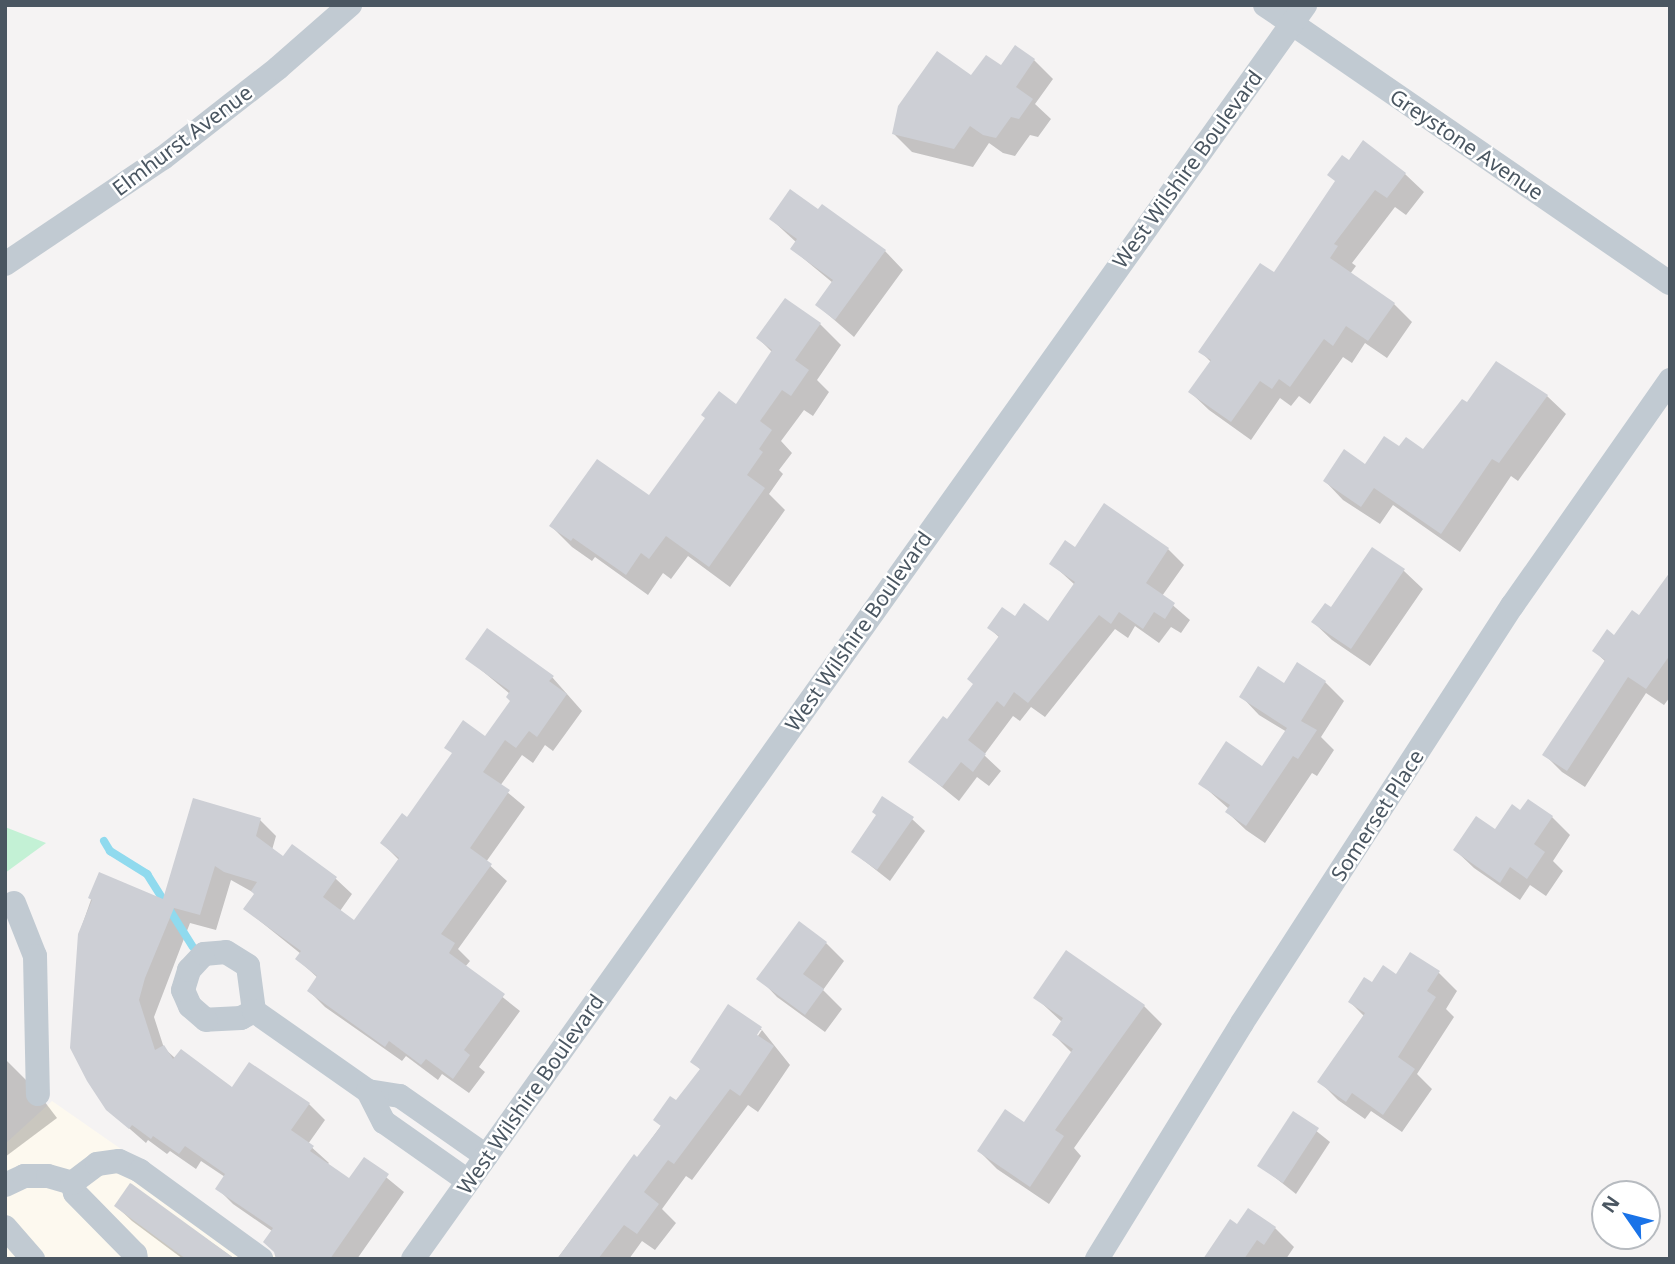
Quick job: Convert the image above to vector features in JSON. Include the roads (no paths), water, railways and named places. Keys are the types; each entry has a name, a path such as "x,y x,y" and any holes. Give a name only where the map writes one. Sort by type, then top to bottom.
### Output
{"street":[{"name":"Elmhurst Avenue","path":"5,264 163,158 278,68 350,5"},
{"name":"Greystone Avenue","path":"1265,5 1298,15 1670,283"},
{"name":"West Wilshire Boulevard","path":"413,1259 1298,15"},
{"name":"Somerset Place","path":"1097,1259 1241,1023 1512,606 1670,380"},
{"path":"14,904 35,956 38,1094"},
{"path":"254,1011 368,1091 400,1097 486,1156"},
{"path":"368,1091 384,1122 468,1181"},
{"path":"72,1183 97,1164 119,1161 140,1171 261,1259"},
{"path":"5,1185 24,1176 48,1176 72,1183"},
{"path":"72,1183 75,1193 135,1254 136,1259"},
{"path":"5,1227 33,1259"}],"waterway":[{"path":"104,841 110,851 147,874 193,947"}]}
